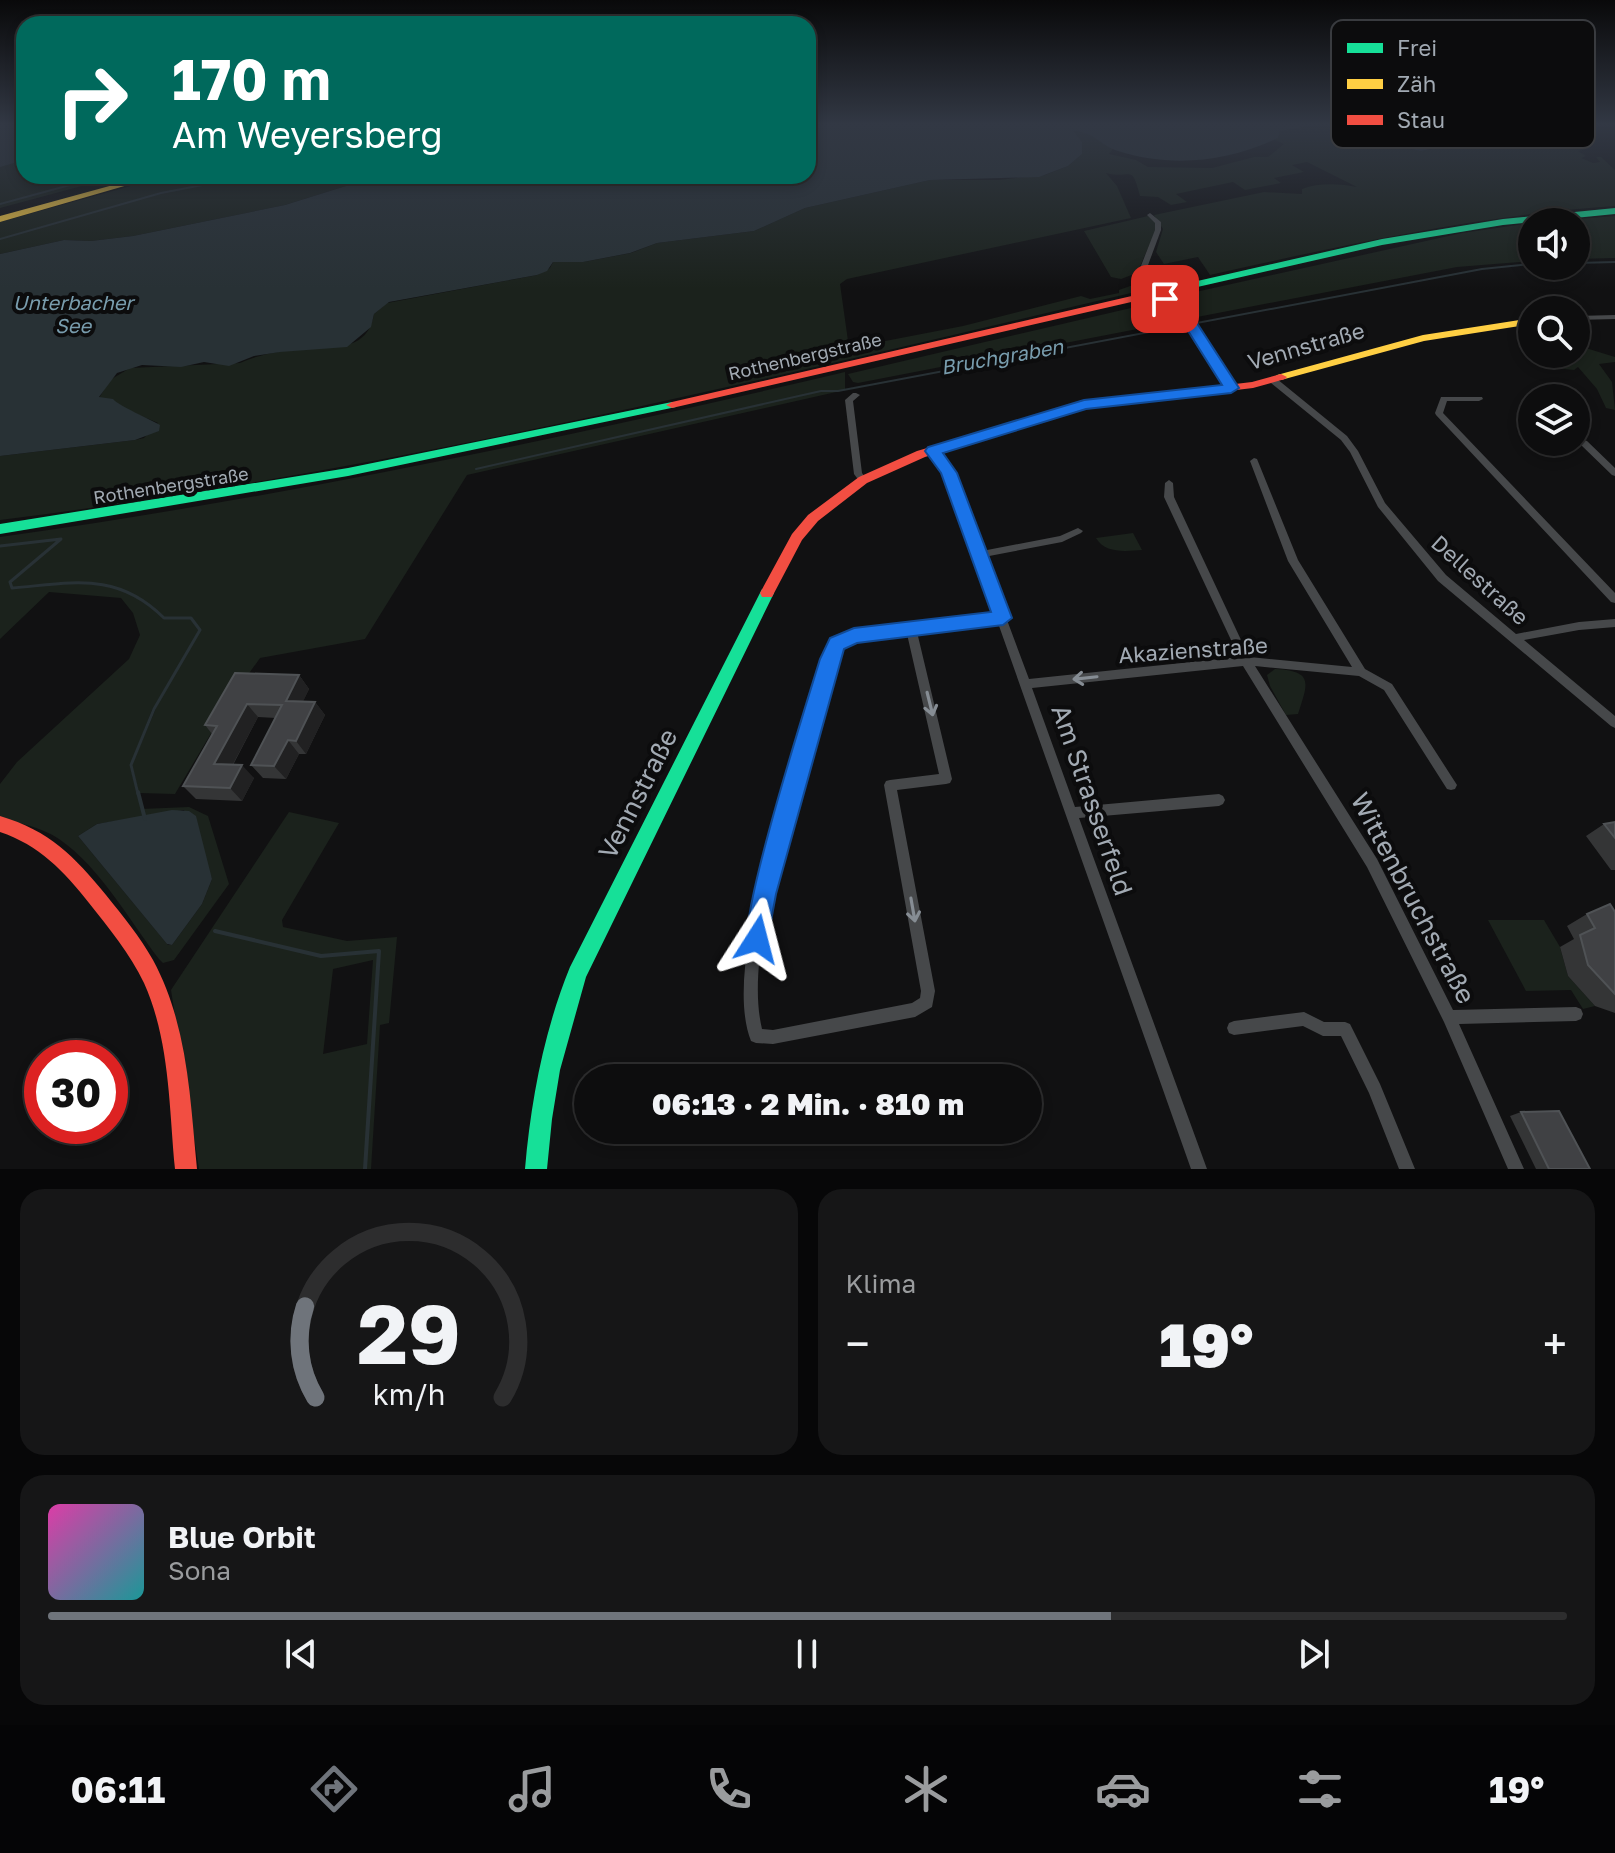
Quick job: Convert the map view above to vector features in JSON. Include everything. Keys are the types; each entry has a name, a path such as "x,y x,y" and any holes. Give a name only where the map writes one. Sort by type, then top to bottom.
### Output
{"main road":[{"path":"0,212 103,184"},
{"path":"0,219 126,184"},
{"name":"Rothenbergstraße","path":"0,529 187,502 410,461 659,409 1382,242 1458,228 1615,211"},
{"name":"Vennstraße","path":"536,1169 539,1127 552,1050 568,996 588,948 797,537 813,518 863,480 933,451 1084,405 1274,381 1371,351 1444,333 1518,323"},
{"path":"0,824 33,834 56,849 134,945 147,967 158,990 169,1037 186,1169"}],"street":[{"path":"1150,215 1158,222 1158,230 1140,276 1189,320 1231,388"},
{"path":"1590,318 1615,317"},
{"name":"Dellestraße","path":"1274,381 1344,438 1354,451 1381,505 1423,559 1460,594 1615,723"},
{"path":"856,395 849,400 858,474 863,480"},
{"path":"1479,399 1444,399 1439,413 1615,599"},
{"path":"1590,449 1615,473"},
{"name":"Am Strasserfeld","path":"933,451 949,473 1003,618 1199,1169"},
{"name":"Akazienstraße","path":"1254,461 1293,561 1361,672"},
{"name":"Wittenbruchstraße","path":"1169,483 1169,497 1246,661 1271,705 1358,838 1449,1017 1516,1169"},
{"path":"979,555 1062,539 1078,531"},
{"path":"911,628 946,779 890,785 928,991 927,1002 915,1010 773,1037 756,1036 750,1024 753,961 764,894 832,650 844,639 911,628 1003,618"},
{"path":"1515,638 1615,623"},
{"name":"Akazienstraße","path":"1027,684 1246,661 1361,672 1388,687 1451,785"},
{"path":"1072,813 1219,800"},
{"path":"1449,1017 1576,1014"},
{"path":"1234,1028 1304,1019 1323,1029 1345,1029 1375,1089 1407,1169"}],"shaded area":[{"path":"0,180 16,180 16,184 89,184 0,208"},
{"path":"930,180 1112,180 1131,218 847,279 840,284 849,348 963,326 1081,296 1090,299 1119,293 1119,290 1136,284 1144,290 718,389 432,450 144,500 0,520 0,456 135,440 144,438 158,423 99,398 110,380 130,368 240,363 273,353 349,344 365,335 374,314 387,303 537,275 550,268 553,262 583,262 631,253 657,243 754,231 805,208"},
{"path":"1135,180 1276,180 1281,183 1245,190 1233,182 1176,194 1187,202 1171,205 1158,197 1140,196"},
{"path":"1342,180 1615,180 1615,206 1518,208 1518,215 1361,242 1210,275 1198,257 1164,264 1156,252 1163,229 1154,215 1264,192 1302,194 1302,189 1309,187 1337,184 1357,187"},
{"path":"138,184 352,184 285,205 133,236 91,241 64,240 0,254 0,222"},
{"path":"1148,216 1155,222 1156,230 1137,273 1121,279 1111,277 1084,231"},
{"path":"1615,216 1615,258 1590,259 1590,218"},
{"path":"1518,225 1518,262 1457,267 1192,318 1171,300 1173,297 1462,233"},
{"path":"1161,301 1171,311 1144,317 1153,326 858,383 853,382 848,374"},
{"path":"1590,349 1615,357 1615,362 1599,364 1612,382 1615,410 1606,408 1597,389 1579,368 1590,368"},
{"path":"845,372 845,390 467,475 365,639 260,658 235,693 175,794 139,793 132,765 156,708 186,653 152,710 130,766 141,809 189,807 208,816 229,884 174,960 163,963 159,959 101,879 74,851 45,831 0,819 0,784 17,762 129,659 140,635 133,613 121,598 49,592 0,639 0,537 319,485 530,443","holes":["184,810 212,879 202,904 172,945 168,945 78,836 97,824"]},
{"path":"1133,533 1142,550 1110,549 1096,538"},
{"path":"1275,669 1296,673 1305,681 1298,714 1286,715 1270,686 1267,675"},
{"path":"289,812 339,823 282,920 283,927 347,941 397,937 389,1023 380,1025 371,1169 199,1169 171,990","holes":["373,960 367,1044 323,1054 333,969"]},
{"path":"1488,920 1544,920 1560,947 1568,976 1595,1006 1583,1009 1571,990 1526,991"}],"water":[{"name":"Unterbacher See","path":"816,180 946,180 930,180 805,208 754,231 657,243 630,253 583,262 553,262 547,271 537,275 389,302 374,314 371,327 347,347 254,356 229,366 204,362 181,367 142,365 117,373 99,397 113,399 160,425 159,431 135,440 0,456 0,254 64,240 91,241 133,236 285,205 352,184 816,184"},
{"path":"172,810 189,811 196,816 212,879 202,904 172,945 167,944 78,836 97,824"}],"building":[{"path":"235,673 299,675 286,701 315,702 296,741 288,740 274,766 251,765 282,705 247,704 214,764 242,765 230,788 183,786 217,726 205,725"},
{"path":"1615,822 1615,838 1604,824"},
{"path":"1610,904 1615,912 1615,994 1588,965 1580,935 1595,928 1587,914"},
{"path":"1559,1111 1590,1169 1549,1169 1521,1112"}],"waterway":[{"path":"0,204 74,184"},
{"path":"0,239 161,193 208,184"},
{"name":"Bruchgraben","path":"1590,263 1615,262"},
{"name":"Bruchgraben","path":"476,469 821,391 838,391 1482,269 1518,265"},
{"path":"0,546 61,539 10,582 12,588 75,583 111,587 129,593 164,618 191,618 200,630 154,709 131,765 138,794"},
{"path":"138,792 145,819"},
{"path":"215,931 321,956 379,951 365,1169"}],"traffic: fast":[{"path":"1136,298 1382,242 1503,222 1615,211"},
{"path":"0,529 348,472 672,405"},
{"path":"536,1169 549,1070 577,974 767,593"}],"traffic: slow":[{"path":"0,219 126,184"},
{"path":"1281,377 1423,338 1518,323"}],"traffic: jam":[{"path":"672,405 1136,298"},
{"path":"767,593 797,537 813,518 863,480 921,454 1084,405 1253,385 1281,377"},
{"path":"0,824 28,834 62,858 116,922 145,965 161,999 173,1046 186,1169"}],"route":[{"path":"757,939 764,894 832,650 844,639 854,636 1003,618 949,473 933,451 1084,405 1231,388 1189,320 1165,299"}]}
